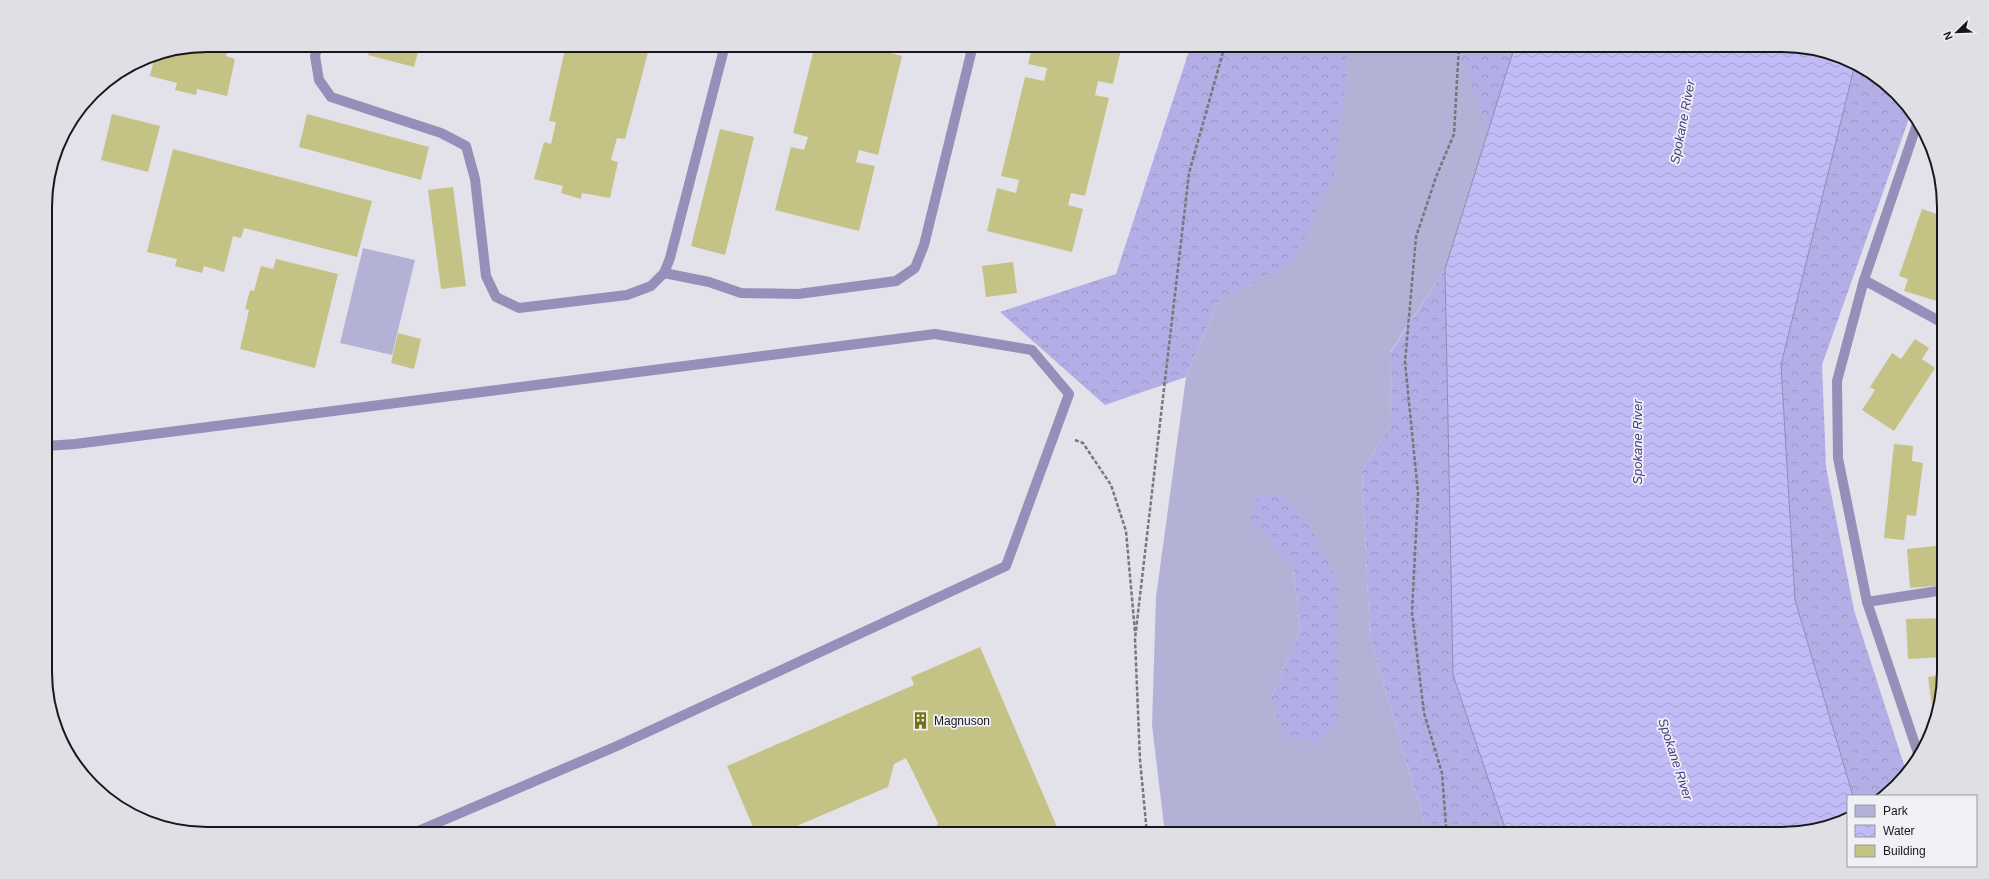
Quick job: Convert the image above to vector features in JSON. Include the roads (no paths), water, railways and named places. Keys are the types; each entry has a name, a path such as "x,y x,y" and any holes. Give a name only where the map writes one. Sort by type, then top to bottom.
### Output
{"lane":[{"path":"317,52 319,80 331,97 441,133 466,146 475,179 486,276 496,297 519,308 627,295 652,286 664,273 670,258 723,52"},
{"path":"664,273 709,282 741,293 798,294 896,281 915,268 924,245 971,52"},
{"path":"1915,128 1864,280 1837,381 1838,458 1867,602 1917,749"},
{"path":"1864,280 1937,320"},
{"path":"52,446 82,443 935,334 1032,350 1069,394 1006,566 617,746 427,827"},
{"path":"1867,602 1937,591"}],"water":[{"name":"Spokane River","path":"1513,52 1792,52 1822,57 1854,69 1781,365 1795,600 1853,795 1847,795 1847,813 1822,822 1792,827 1505,827 1453,675 1445,269"}],"place":[{"name":"Magnuson","path":"921,721"}]}
